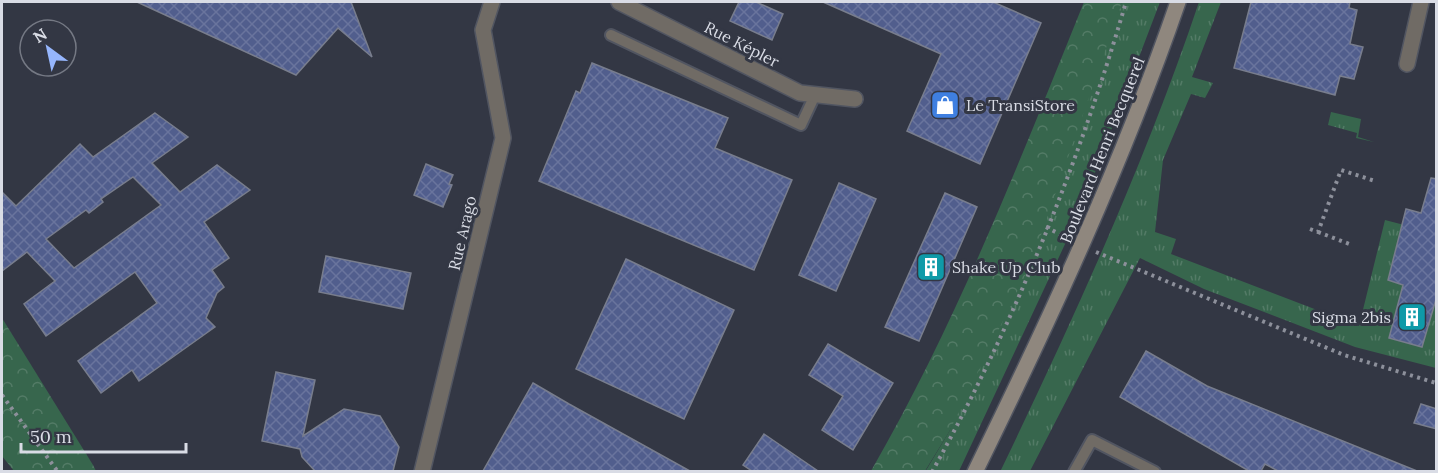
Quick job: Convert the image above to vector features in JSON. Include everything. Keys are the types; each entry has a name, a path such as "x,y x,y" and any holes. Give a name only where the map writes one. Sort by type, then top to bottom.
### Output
{"main road":[{"name":"Boulevard Henri Becquerel","path":"975,471 1064,290 1151,80 1178,2"}],"street":[{"name":"Rue Arago","path":"422,471 503,138 483,30 492,2"},
{"name":"Rue Képler","path":"619,2 800,93 855,99"},
{"path":"1407,64 1421,2"}],"lane":[{"path":"611,35 801,125 815,95"},
{"path":"1074,471 1092,440 1155,471"}],"path":[{"path":"932,471 998,342 1046,227 1103,75 1126,2"},
{"path":"1318,232 1341,170 1375,181"},
{"path":"1046,227 1082,245 1333,350 1437,383"},
{"path":"1310,230 1352,244"},
{"path":"2,395 58,471"}],"green space":[{"path":"1084,2 1122,2 1032,261 949,432 925,471 871,471 932,357 986,240"},
{"path":"1122,2 1160,2 1080,212 959,471 925,472 949,432"},
{"path":"1199,2 1221,2 1192,77 1213,83 1205,98 1191,94 1163,160 1155,232 1176,239 1171,254 1359,326 1385,220 1408,226 1400,232 1388,279 1403,285 1389,338 1422,347 1436,296 1436,368 1355,347 1204,289 1140,258 1030,471 1000,472 1055,356 1132,181"},
{"path":"1331,112 1361,119 1358,137 1374,142 1356,138 1357,133 1328,125"},
{"path":"2,318 96,471 14,471 2,456"}],"building":[{"path":"137,2 351,2 372,57 338,28 296,75"},
{"path":"739,2 756,2 783,14 772,40 730,21"},
{"path":"823,2 993,2 1041,23 980,164 907,131 941,54"},
{"path":"1251,2 1350,2 1349,8 1357,10 1350,44 1363,47 1354,79 1340,76 1335,95 1234,68"},
{"path":"592,63 728,118 715,148 792,180 754,270 539,181 576,91 580,93"},
{"path":"155,113 188,137 152,163 180,192 217,165 250,190 204,222 229,258 212,270 224,287 217,293 206,318 215,327 139,381 132,370 101,393 78,361 157,303 135,272 46,336 24,304 55,281 27,252 2,271 2,192 16,206 80,144 93,157","holes":["133,177 161,205 74,268 46,239 86,210 89,213 103,202 101,199"]},
{"path":"426,164 453,175 449,184 452,185 443,207 414,195"},
{"path":"1431,178 1437,179 1437,296 1422,347 1389,338 1403,285 1388,280 1406,209 1421,213"},
{"path":"839,183 876,199 836,291 799,275"},
{"name":"Shake Up Club","path":"945,193 977,207 919,341 885,327"},
{"path":"326,256 411,273 403,309 319,292"},
{"path":"626,259 734,310 684,419 576,369"},
{"path":"828,344 893,383 853,450 822,430 843,396 809,375"},
{"path":"1146,351 1207,386 1417,471 1278,471 1265,464 1261,471 1249,471 1120,397"},
{"path":"276,372 315,380 303,436 344,409 380,416 399,447 393,471 315,471 302,457 300,449 262,441"},
{"path":"533,383 569,404 690,471 483,471"},
{"path":"1421,404 1437,409 1437,429 1414,423"},
{"path":"764,434 818,471 752,471 743,465"}],"place":[{"name":"Le TransiStore","path":"945,105"},
{"name":"Shake Up Club","path":"931,267"},
{"name":"Sigma 2bis","path":"1412,317"}]}
